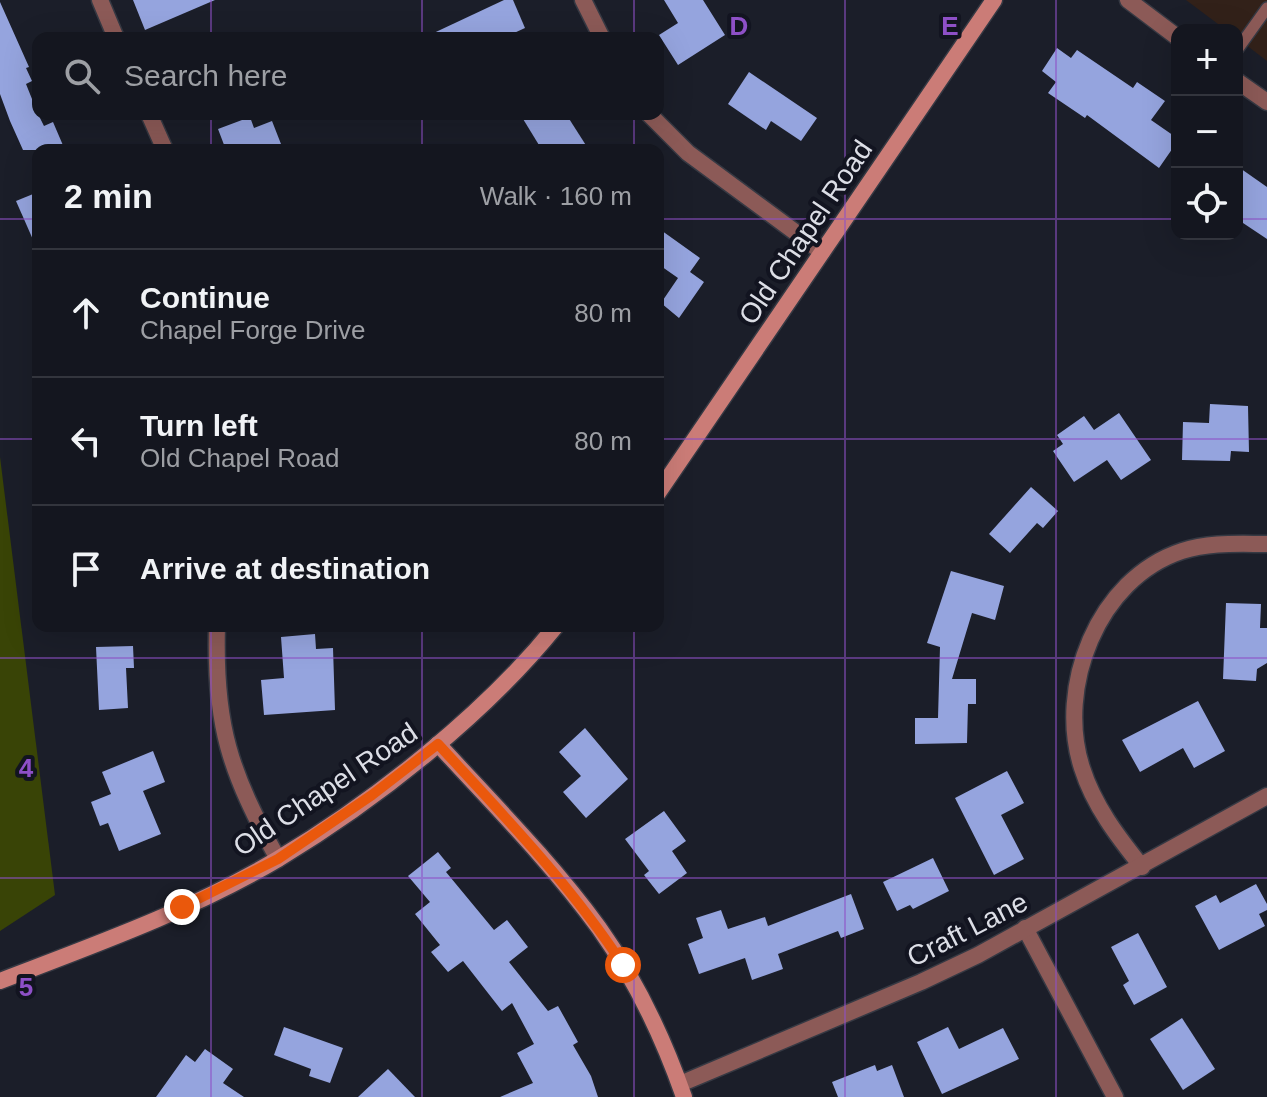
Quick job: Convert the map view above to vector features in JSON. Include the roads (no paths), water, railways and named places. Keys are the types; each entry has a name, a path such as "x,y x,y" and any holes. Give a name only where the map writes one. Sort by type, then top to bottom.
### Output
{"street":[{"path":"100,0 113,32"},
{"path":"583,0 599,32"},
{"name":"Old Chapel Road","path":"664,484 994,0"},
{"path":"1128,0 1171,32"},
{"path":"1243,85 1267,102"},
{"path":"152,120 162,144"},
{"path":"655,120 688,153 822,252"},
{"path":"1142,867 1117,836 1094,799 1082,768 1072,713 1085,650 1102,618 1121,592 1162,560 1182,551 1208,546 1267,544"},
{"path":"217,632 217,692 225,742 242,791 278,859"},
{"name":"Old Chapel Road","path":"0,981 182,907 278,859 372,795 438,744 520,667 551,632"},
{"path":"438,744 521,834 599,928 644,1002 682,1091"},
{"name":"Craft Lane","path":"682,1091 921,982 1142,867 1267,796"},
{"path":"1025,928 1115,1097"}],"lane":[{"path":"1243,42 1267,8"}]}
